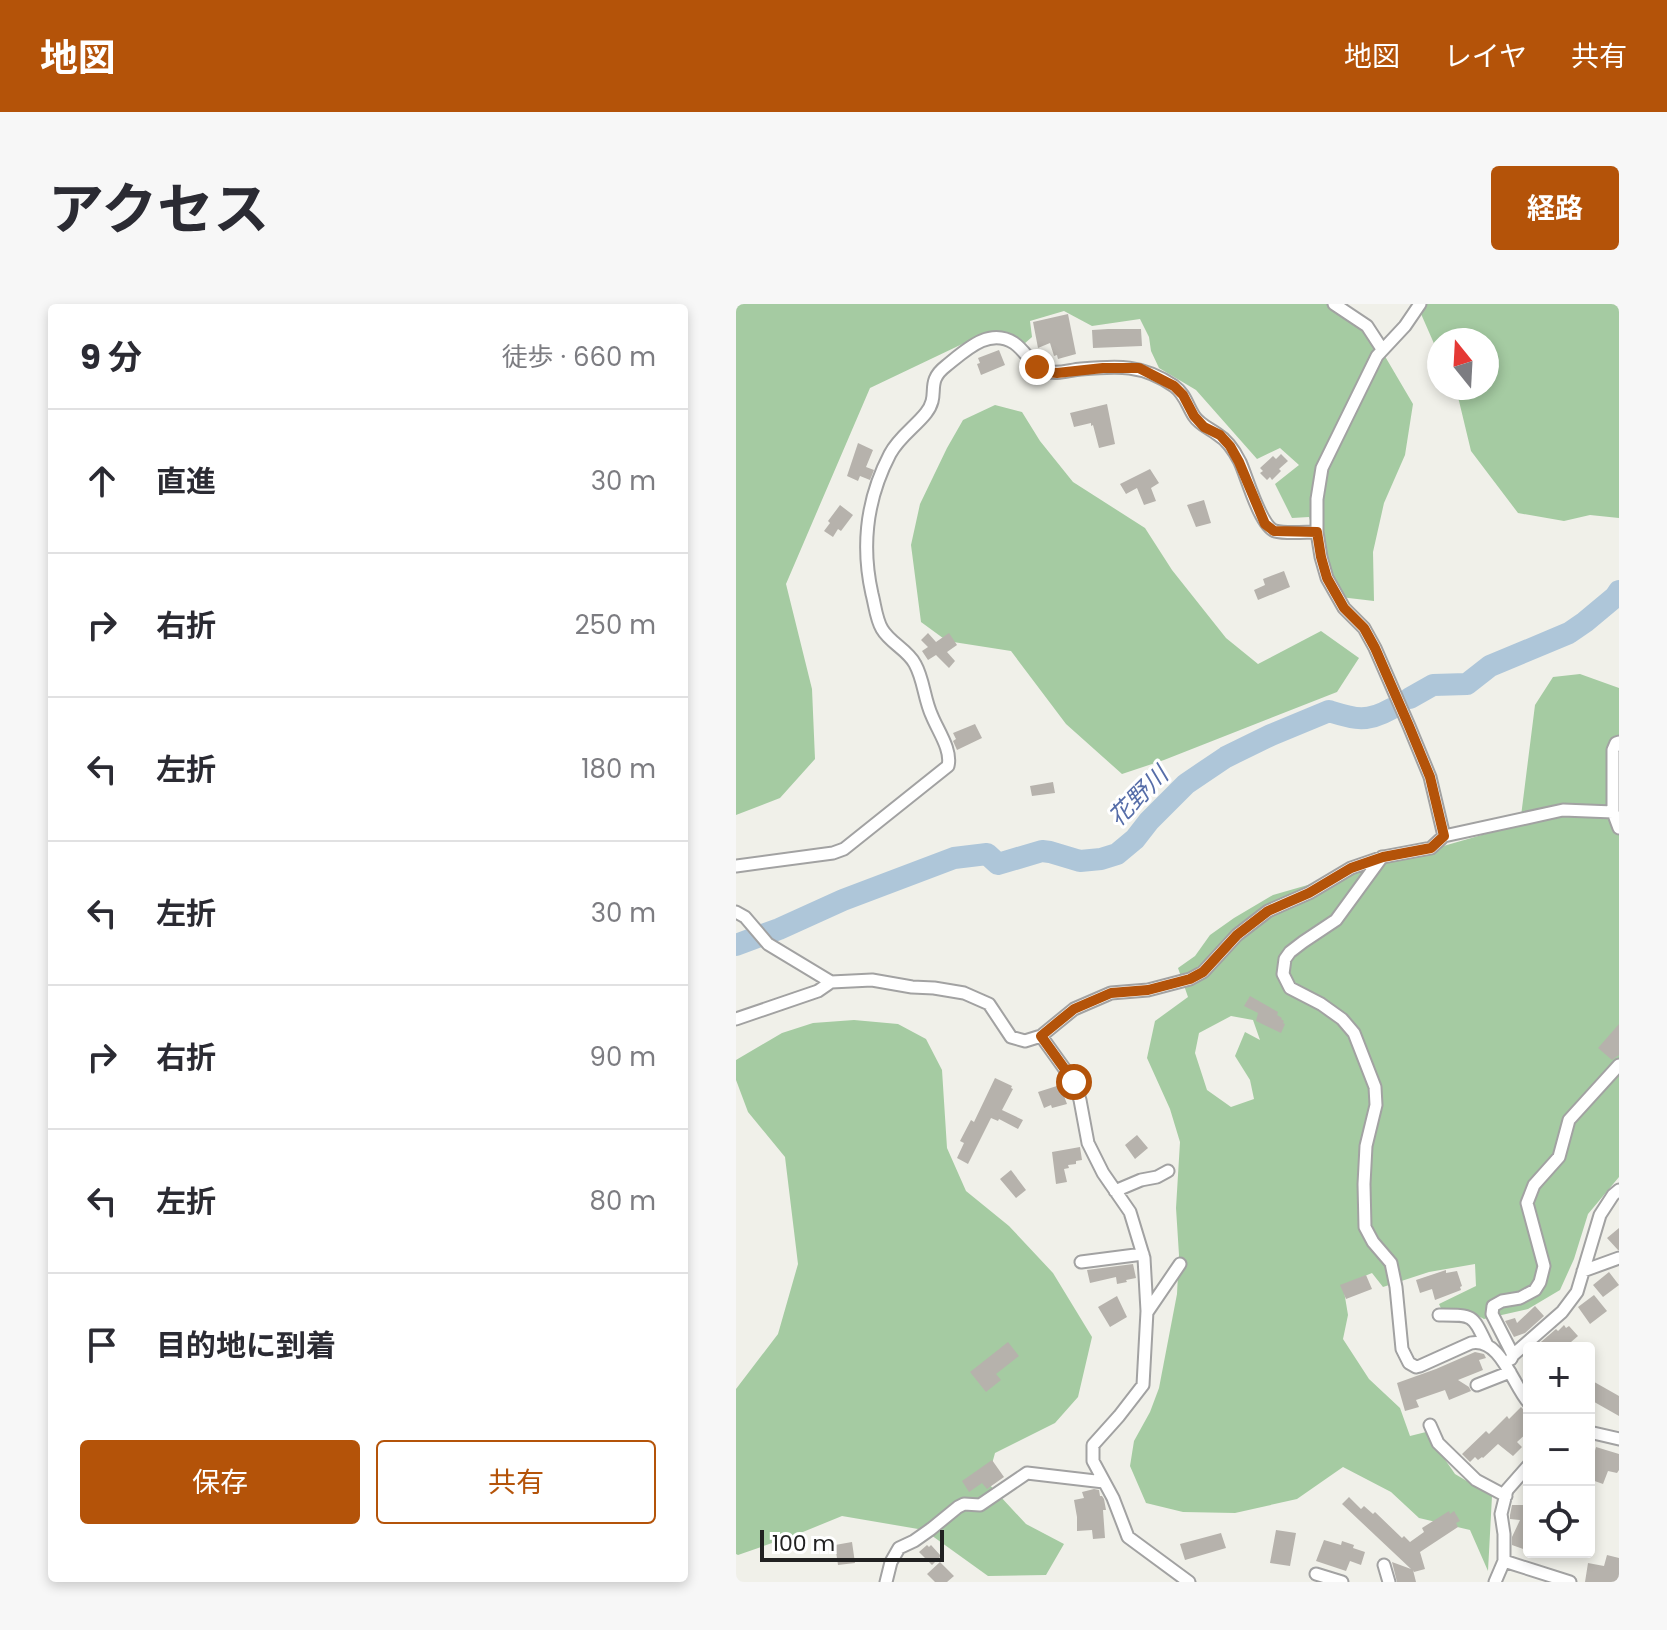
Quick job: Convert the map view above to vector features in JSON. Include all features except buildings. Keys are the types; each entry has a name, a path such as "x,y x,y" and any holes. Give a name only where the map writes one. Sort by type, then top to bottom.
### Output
{"street":[{"path":"1334,304 1367,326 1382,349"},
{"path":"1420,304 1371,366 1322,468 1317,499 1317,532 1327,578 1344,608 1364,628 1409,726 1430,777 1444,836"},
{"path":"736,866 844,849 948,766 949,754 927,705 914,662 881,628 865,551 868,516 874,493 891,453 927,412 934,395 932,386 935,374 980,340 996,336 1007,339 1020,347 1037,367 1047,372 1139,368 1174,386 1204,427 1220,435 1230,446 1265,524 1274,531 1317,532"},
{"path":"1619,742 1613,750 1613,812 1619,828"},
{"path":"736,1019 818,991 831,982 872,980 964,993 989,1004 1011,1037 1025,1041 1041,1036 1074,1009 1111,993 1148,990 1190,979 1203,972 1237,935 1268,911 1309,893 1351,868 1383,857 1431,848 1444,836 1563,810 1613,812"},
{"path":"1383,857 1336,920 1290,952 1285,959 1283,974 1290,988 1321,1004 1342,1019 1354,1033 1375,1087 1376,1105 1366,1146 1365,1227 1391,1263 1402,1349 1409,1363 1420,1366 1478,1342 1493,1349 1523,1395"},
{"path":"736,912 745,917 768,944 831,982"},
{"path":"1041,1036 1074,1082 1088,1143 1103,1173 1130,1212 1143,1254 1147,1311 1143,1385 1093,1445 1093,1461 1113,1498 1128,1537 1189,1582"},
{"path":"1513,1355 1492,1314 1493,1306 1520,1298 1535,1290 1540,1282 1544,1266 1527,1203 1534,1185 1559,1157 1569,1120 1619,1065"},
{"path":"1115,1191 1168,1171"},
{"path":"1477,1385 1509,1370 1513,1355 1562,1312 1577,1292 1600,1215 1619,1190"},
{"path":"1081,1262 1143,1254"},
{"path":"1583,1271 1619,1258"},
{"path":"1147,1311 1180,1264"},
{"path":"1439,1315 1466,1315 1475,1320 1487,1345"},
{"path":"1430,1425 1438,1443 1476,1480 1506,1496"},
{"path":"1595,1433 1619,1439"},
{"path":"1495,1582 1504,1561 1501,1514 1507,1490 1523,1472"},
{"path":"886,1582 891,1562 899,1548 914,1541 958,1507 964,1504 980,1505 1027,1473 1104,1482"},
{"path":"1504,1561 1570,1582"},
{"path":"1384,1565 1389,1582"},
{"path":"1316,1574 1342,1582"}],"green space":[{"path":"736,304 1328,304 1376,341 1413,404 1405,455 1384,503 1373,552 1374,601 1340,597 1326,570 1309,517 1292,518 1275,484 1299,465 1280,448 1257,459 1196,390 1159,368 1140,319 1092,326 1064,311 1030,321 1032,337 1024,344 1001,333 977,337 870,388 786,584 812,689 815,759 780,798 736,815"},
{"path":"1419,304 1619,304 1619,518 1590,515 1564,521 1518,513 1471,451 1459,400 1499,400 1499,328 1427,328"},
{"path":"995,405 1022,412 1040,441 1073,482 1145,528 1172,570 1226,638 1258,664 1321,631 1359,658 1337,692 1122,774 1066,724 1011,651 947,641 921,622 911,545 920,504 963,420"},
{"path":"1580,674 1619,688 1619,1177 1588,1214 1574,1259 1560,1290 1528,1309 1484,1319 1467,1310 1444,1315 1439,1304 1476,1286 1475,1264 1429,1272 1383,1287 1372,1273 1343,1285 1348,1315 1343,1339 1369,1379 1400,1408 1410,1436 1426,1432 1455,1474 1492,1496 1488,1571 1470,1530 1419,1518 1391,1492 1343,1467 1297,1499 1235,1513 1183,1512 1146,1503 1130,1466 1134,1441 1159,1388 1177,1294 1179,1255 1176,1208 1180,1142 1170,1109 1147,1058 1155,1021 1188,997 1178,968 1195,956 1210,935 1273,895 1520,824 1535,705 1553,677","holes":["1231,1016 1253,1020 1260,1040 1245,1032 1235,1056 1250,1080 1254,1099 1231,1107 1207,1090 1195,1053 1199,1033"]},
{"path":"854,1020 898,1024 926,1039 942,1070 947,1148 966,1191 1009,1226 1053,1273 1092,1337 1078,1397 1055,1423 995,1453 987,1482 1026,1524 1064,1544 1046,1575 988,1576 924,1530 842,1516 736,1554 736,1389 778,1334 798,1264 785,1157 748,1112 736,1080 736,1060 782,1033 813,1023"}],"waterway":[{"name":"花野川","path":"1410,698 1433,685 1467,684 1490,666 1569,633 1619,591"},
{"name":"花野川","path":"736,945 954,858 987,854 998,864 1042,851 1080,861 1117,854 1186,784 1226,757 1329,711 1360,718 1391,709"}],"route":[{"path":"1037,367 1057,373 1078,369 1139,368 1174,386 1204,427 1220,435 1230,446 1265,524 1274,531 1317,532 1327,578 1344,608 1364,628 1382,661 1430,777 1444,836 1431,848 1383,857 1351,868 1309,893 1268,911 1237,935 1203,972 1190,979 1148,990 1111,993 1074,1009 1041,1036 1074,1082"}]}
